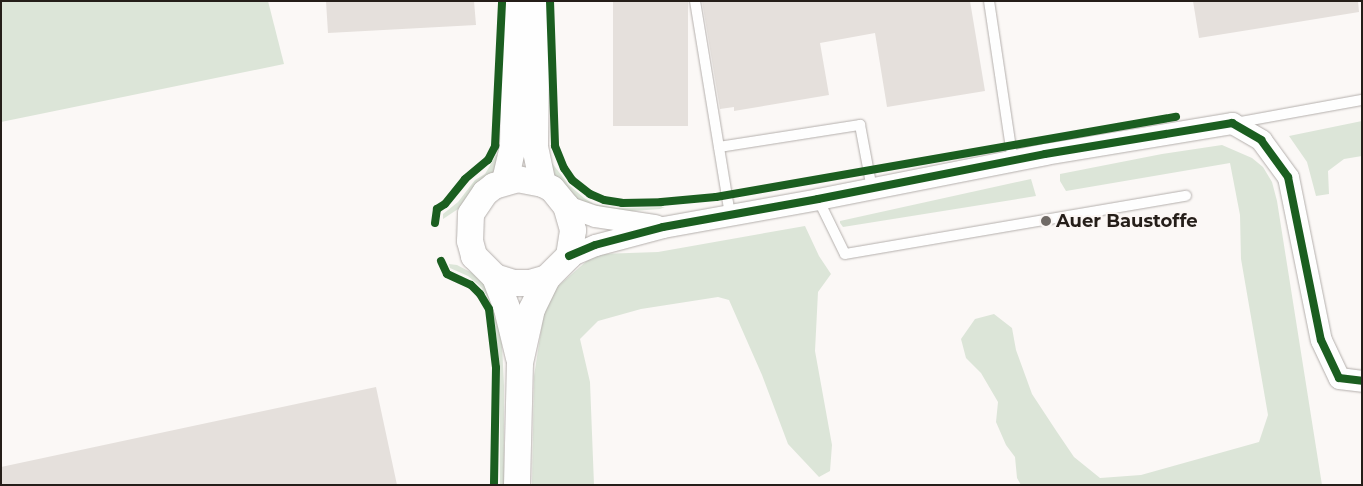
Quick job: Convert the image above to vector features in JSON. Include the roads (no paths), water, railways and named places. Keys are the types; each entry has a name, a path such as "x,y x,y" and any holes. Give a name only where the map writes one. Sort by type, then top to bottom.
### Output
{"street":[{"path":"505,181 513,147 516,1"},
{"path":"537,1 535,147 543,184"},
{"path":"517,485 520,363 532,309 547,278 568,256 595,245 663,227 1013,161 1232,123 1261,140 1288,177 1320,340 1339,378 1362,381"},
{"path":"520,363 507,308 495,277 474,256 468,227 471,214 481,198 494,186 505,181 530,180 543,184 560,197 566,206 573,230 568,256"},
{"path":"566,206 595,216 663,227"},
{"path":"495,277 514,283 530,283 547,278"}],"lane":[{"path":"695,1 730,215"},
{"path":"989,1 1013,161"},
{"path":"1232,123 1362,100"},
{"path":"719,146 860,125 872,189"},
{"path":"818,199 845,254 1186,196"}],"place":[{"name":"Auer Baustoffe","path":"1046,221"}]}
